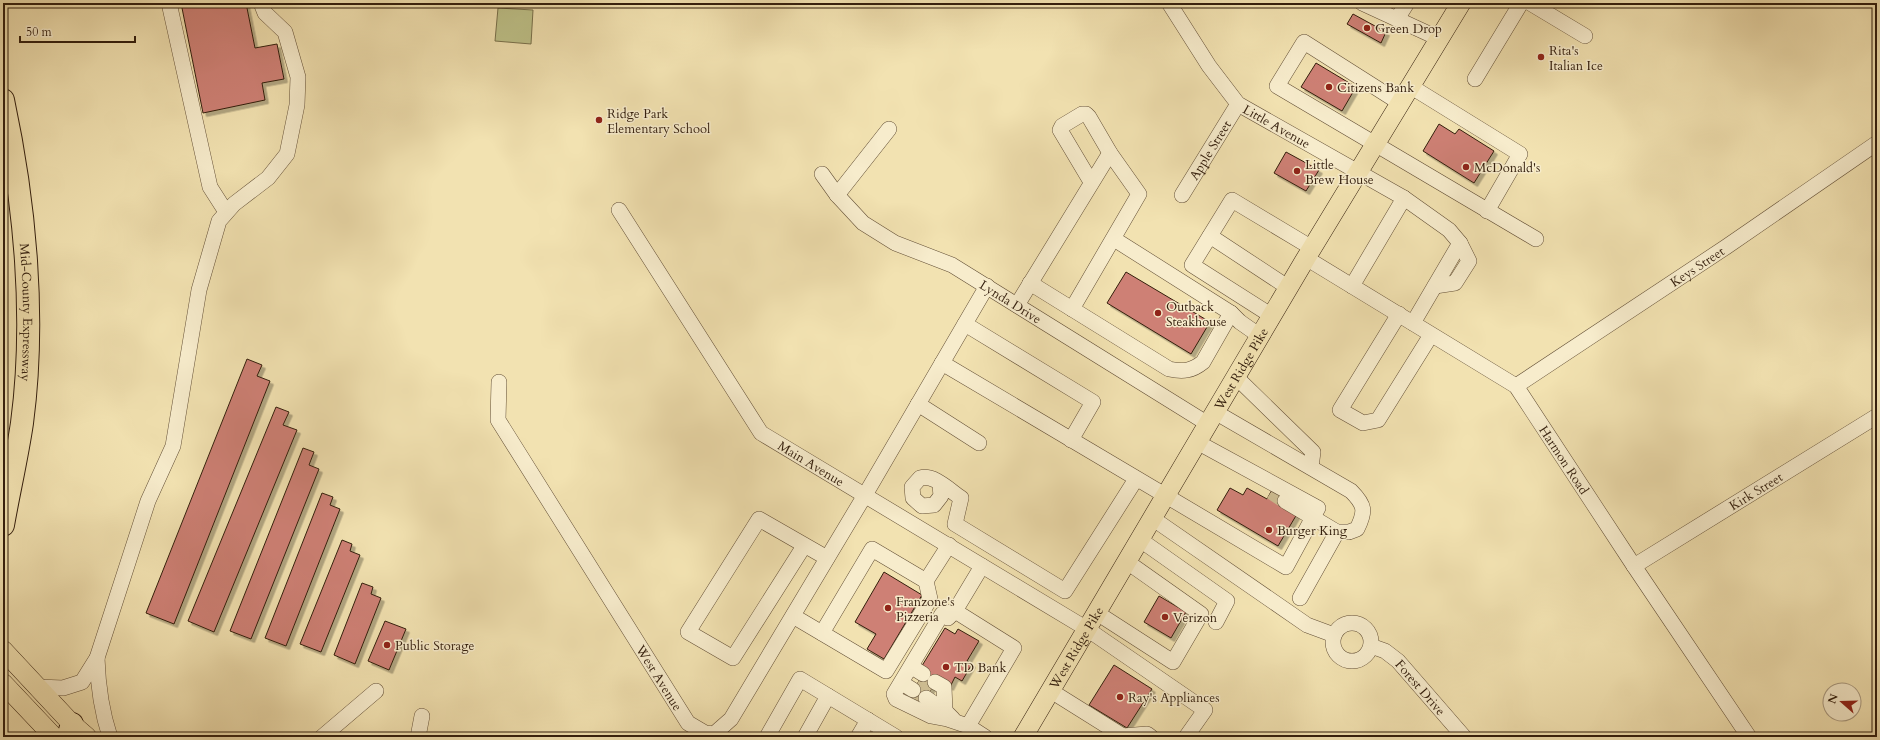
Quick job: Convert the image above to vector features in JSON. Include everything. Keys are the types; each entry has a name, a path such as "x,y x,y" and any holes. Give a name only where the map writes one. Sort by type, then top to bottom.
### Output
{"highway":[{"name":"Mid-County Expressway","path":"3,100 12,142 21,210 28,319 22,423 3,524"}],"main road":[{"name":"West Ridge Pike","path":"1023,737 1309,253 1461,3"},
{"path":"3,650 38,687 76,733"},
{"path":"3,683 54,737"}],"street":[{"path":"169,3 210,187 226,212"},
{"path":"38,687 63,688 82,682 97,658 148,501 172,446 199,290 219,221 234,204 268,178 287,154 297,105 298,77 285,32 265,13 261,3"},
{"name":"Little Avenue","path":"1169,3 1209,66 1238,104 1404,198 1449,230 1460,243 1469,261 1455,283 1434,286 1413,322"},
{"path":"1362,3 1440,39"},
{"path":"1397,19 1407,3"},
{"path":"1475,79 1521,3"},
{"path":"1530,3 1585,36"},
{"path":"1400,103 1304,42 1277,86 1374,145 1536,239"},
{"path":"1410,86 1520,154 1487,210"},
{"name":"Apple Street","path":"1182,195 1238,104"},
{"path":"1072,309 1139,194 1110,153 1086,114 1082,114 1062,126 1060,130 1091,182"},
{"path":"837,195 889,129"},
{"name":"Keys Street","path":"1516,386 1719,251 1877,143"},
{"path":"1017,305 1110,153"},
{"name":"Lynda Drive","path":"822,174 837,195 863,223 895,243 952,265 1017,305 1212,418 1311,467 1351,491 1361,501 1363,514 1356,529 1349,532 1336,532"},
{"path":"1352,286 1404,198"},
{"name":"Harmon Road","path":"1210,236 1232,200 1309,253 1352,286 1516,386 1634,566 1749,737"},
{"name":"Main Avenue","path":"619,210 761,432 1087,629 1205,710 1186,737"},
{"path":"1272,316 1192,265 1210,236 1289,288"},
{"path":"1114,239 1231,313 1240,322 1260,336"},
{"path":"1030,283 1169,369 1178,371 1187,371 1196,368 1202,362 1231,313"},
{"name":"West Avenue","path":"499,382 498,420 688,723 705,733 714,734 731,719 865,495 987,286"},
{"path":"1399,314 1340,410 1363,423 1378,420 1431,335"},
{"path":"965,324 1093,402 1071,440"},
{"path":"942,363 1136,479 1286,566 1318,508 1197,442"},
{"path":"1236,377 1313,452 1311,467"},
{"path":"918,404 979,443"},
{"name":"Kirk Street","path":"1634,566 1877,416"},
{"path":"1255,474 1262,486 1271,492"},
{"path":"902,517 913,498 912,487 920,478 932,477 961,498 955,524 1065,591 1136,479"},
{"path":"913,498 922,506 934,505 941,496 940,484"},
{"path":"1285,501 1336,532 1300,598"},
{"path":"804,546 733,658 688,632 759,518 804,546 827,558"},
{"path":"1152,518 1307,624 1334,635"},
{"path":"1139,539 1227,601 1216,622"},
{"path":"793,616 886,671 930,599 926,581 949,545"},
{"path":"822,633 872,549 926,581"},
{"path":"1097,612 1173,662 1201,614 1126,561"},
{"path":"919,686 950,616 982,566"},
{"path":"1014,585 1025,567"},
{"path":"942,614 950,616 951,619 1013,651 954,719 931,716 896,698 894,694 942,614"},
{"path":"1344,624 1357,624 1365,628 1369,633 1371,646 1364,658 1358,661 1348,661 1342,659 1334,648 1334,635 1344,624"},
{"name":"Forest Drive","path":"1371,646 1385,651 1398,661 1464,737"},
{"path":"97,658 97,680 102,711 110,737"},
{"path":"767,737 800,679 896,737"},
{"path":"919,686 944,687 954,719"},
{"path":"919,686 954,719 984,737"},
{"path":"322,737 376,691"},
{"path":"1051,691 1123,736 1147,734 1151,737"},
{"path":"805,737 828,696"},
{"path":"418,737 422,716"},
{"path":"858,737 868,720"}],"green space":[{"path":"498,8 533,10 531,44 495,41"}],"building":[{"path":"181,3 246,3 255,48 277,44 284,79 262,83 265,100 203,113"},
{"name":"Green Drop","path":"1353,14 1386,32 1381,43 1347,24"},
{"name":"Citizens Bank","path":"1316,63 1356,87 1342,111 1301,87"},
{"name":"McDonald's","path":"1439,124 1455,134 1459,129 1494,151 1474,183 1423,151"},
{"name":"Little Brew House","path":"1286,152 1319,170 1306,191 1274,173"},
{"name":"Outback Steakhouse","path":"1126,272 1210,322 1191,354 1107,303"},
{"path":"247,359 262,365 257,376 270,381 174,624 146,613"},
{"path":"276,407 289,412 283,425 297,430 214,632 188,621"},
{"path":"303,448 314,452 309,465 319,469 251,639 230,631"},
{"name":"Burger King","path":"1230,488 1243,495 1247,488 1267,499 1273,488 1288,496 1297,514 1278,546 1217,510"},
{"path":"322,493 333,497 330,505 340,509 286,646 265,638"},
{"path":"342,540 352,544 350,551 360,555 321,652 300,644"},
{"name":"Franzone's Pizzeria","path":"884,572 922,595 884,659 867,649 876,634 855,622"},
{"path":"362,583 373,587 371,594 381,598 355,664 334,655"},
{"name":"Verizon","path":"1159,596 1186,612 1171,638 1144,622"},
{"name":"Public Storage","path":"385,621 406,629 389,670 368,661"},
{"name":"TD Bank","path":"945,628 955,634 958,629 979,641 967,661 972,664 962,681 955,677 950,687 937,679 921,706 909,698 924,672 920,669"},
{"name":"Ray's Appliances","path":"1114,665 1152,689 1127,728 1089,705"}],"tunnel":[{"path":"1271,492 1285,501"},
{"path":"918,682 931,690"},
{"path":"910,697 922,704"}],"place":[{"name":"Green Drop","path":"1367,28"},
{"name":"Rita's Italian Ice","path":"1541,57"},
{"name":"Citizens Bank","path":"1329,87"},
{"name":"Ridge Park Elementary School","path":"599,120"},
{"name":"McDonald's","path":"1466,167"},
{"name":"Little Brew House","path":"1297,171"},
{"name":"Outback Steakhouse","path":"1158,313"},
{"name":"Burger King","path":"1269,530"},
{"name":"Franzone's Pizzeria","path":"888,608"},
{"name":"Verizon","path":"1165,617"},
{"name":"Public Storage","path":"387,645"},
{"name":"TD Bank","path":"946,667"},
{"name":"Ray's Appliances","path":"1120,697"}]}
